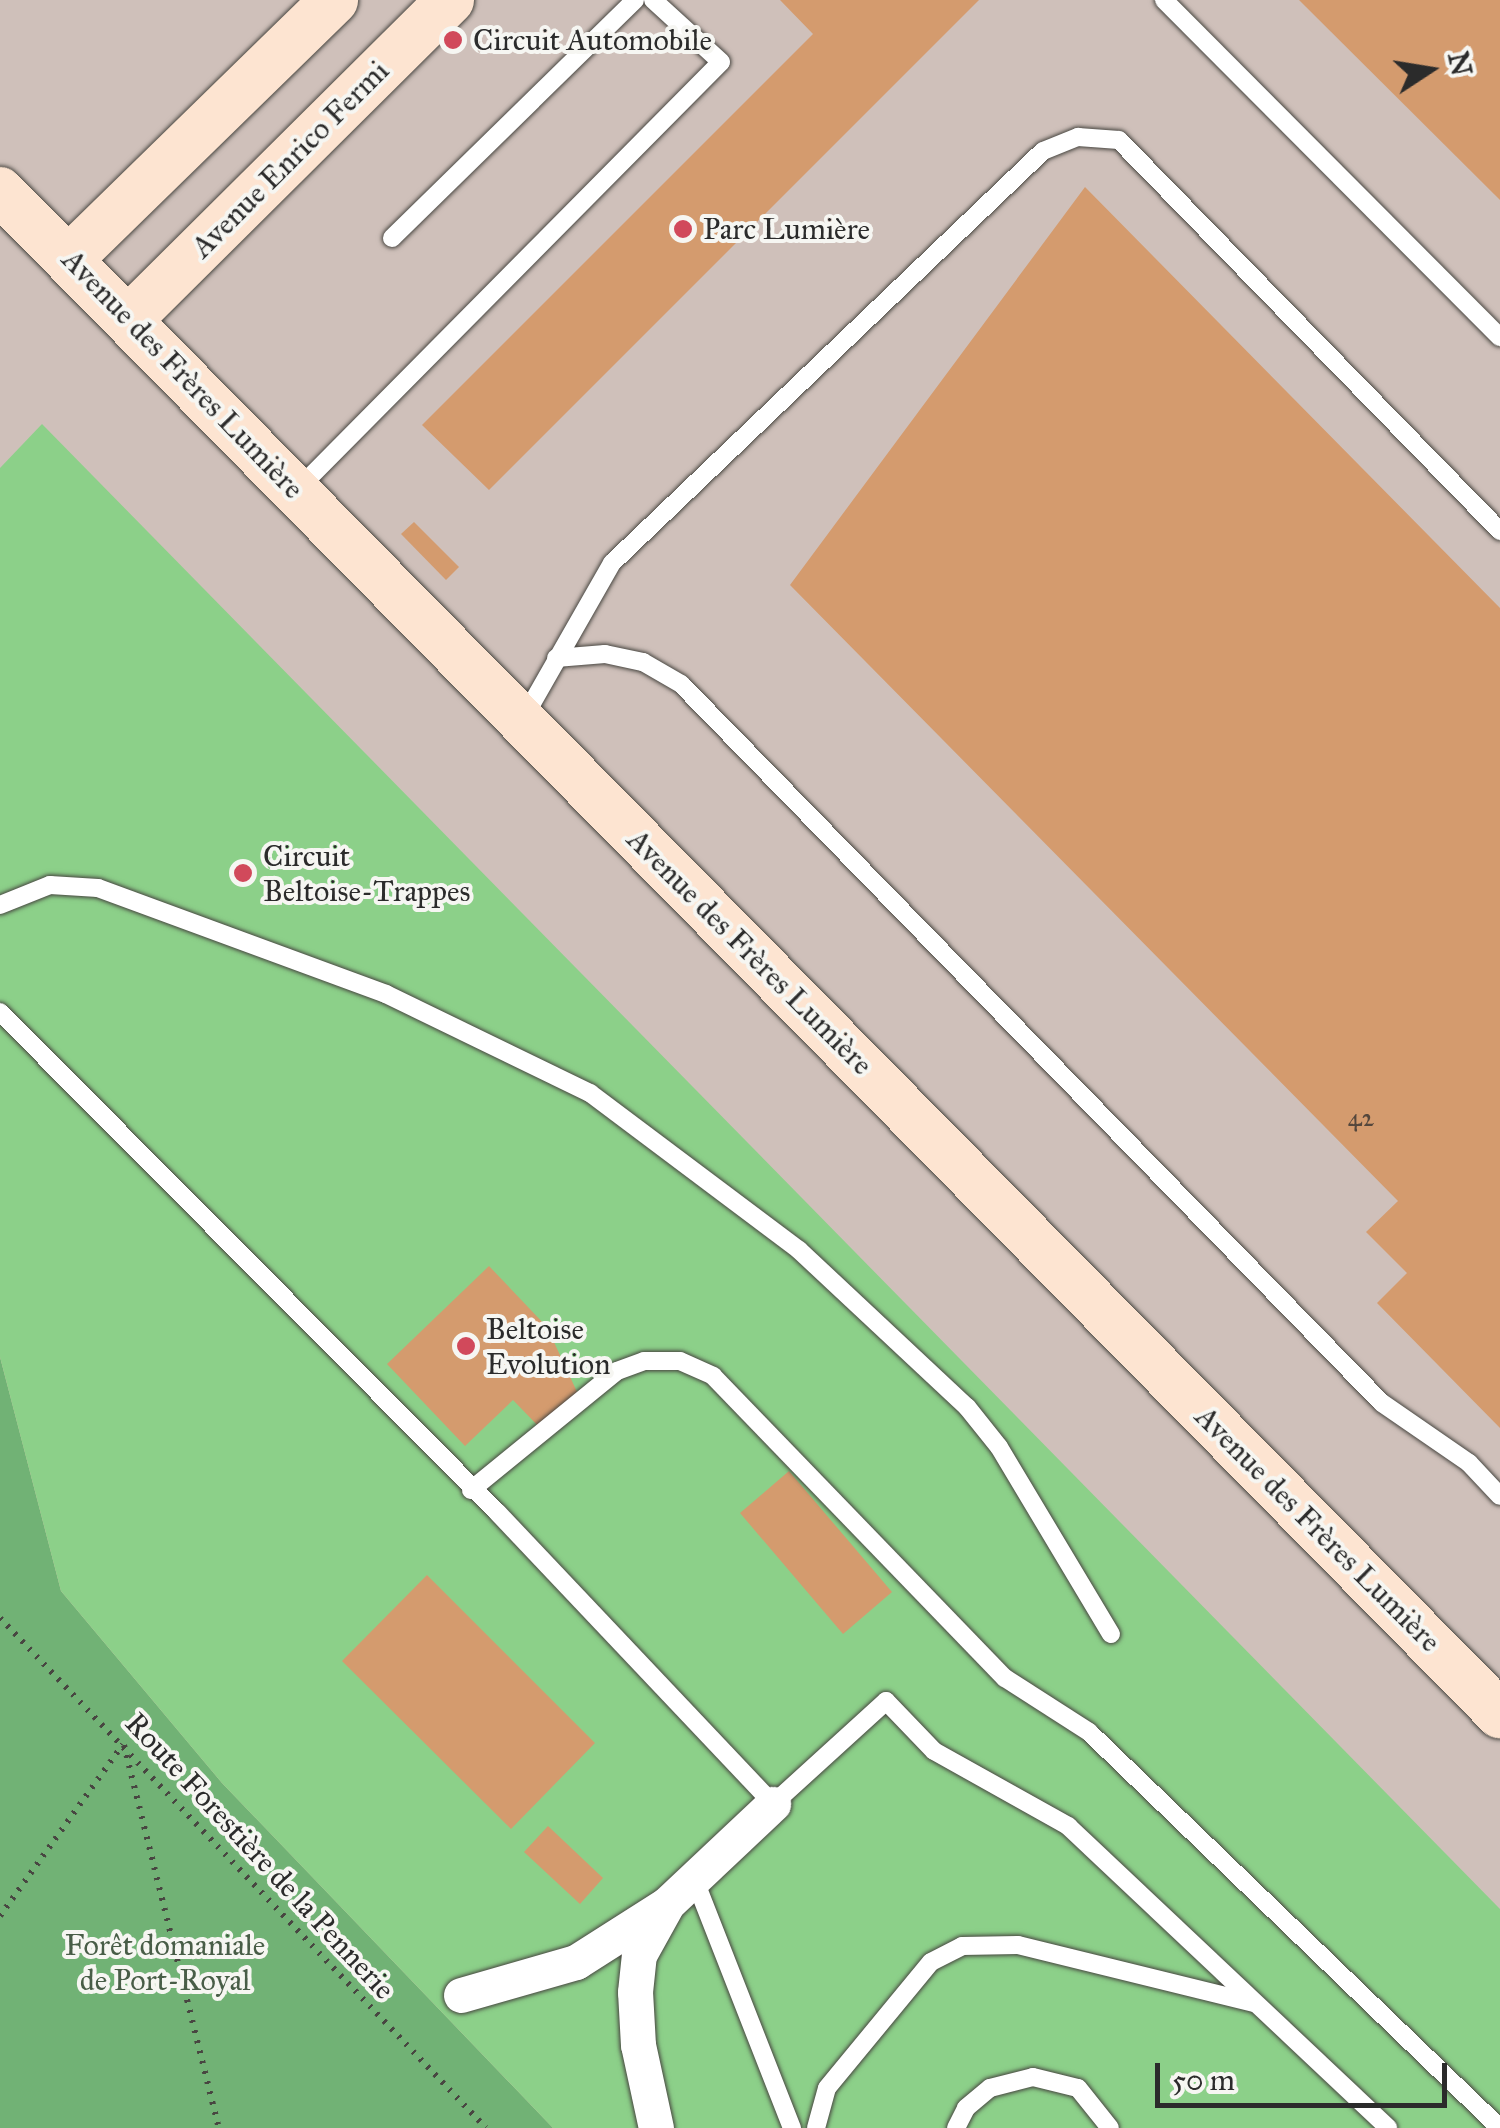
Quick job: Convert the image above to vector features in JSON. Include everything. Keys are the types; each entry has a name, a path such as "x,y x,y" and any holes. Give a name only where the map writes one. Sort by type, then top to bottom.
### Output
{"street":[{"path":"70,258 334,0"},
{"name":"Avenue Enrico Fermi","path":"130,318 450,0"},
{"name":"Avenue des Frères Lumière","path":"0,190 1500,1714"},
{"path":"461,1995 555,1972 667,1904 774,1804"},
{"path":"656,2128 638,2045 635,1992 640,1955 667,1904"}],"lane":[{"path":"392,238 635,0"},
{"path":"296,490 721,62 653,0"},
{"path":"1164,0 1500,337"},
{"path":"522,720 612,563 1043,151 1078,136 1119,140 1500,531"},
{"path":"556,658 624,658 681,684 1382,1403 1468,1463 1500,1496"},
{"path":"0,905 50,886 98,888 386,994 581,1087 799,1250 967,1407 999,1448 1111,1634"},
{"path":"0,1012 774,1804 886,1701 934,1752 1068,1826 1388,2128"},
{"path":"471,1490 618,1371 644,1361 680,1361 712,1376 1006,1678 1089,1732 1500,2128"},
{"path":"694,1878 792,2128"},
{"path":"816,2128 827,2088 931,1962 962,1946 1018,1945 1254,2004"},
{"path":"956,2128 966,2108 990,2088 1033,2077 1078,2088 1110,2128"}],"path":[{"name":"Route Forestière de la Pennerie","path":"0,1618 124,1743 486,2128"},
{"path":"0,1916 124,1743"},
{"path":"124,1743 219,2128"}],"shaded area":[{"path":"0,0 1500,0 1500,2128 0,1357"}],"green space":[{"name":"Circuit Beltoise-Trappes","path":"42,424 1500,1909 1500,2128 553,2128 222,1783 61,1591 0,1357 0,468"},
{"name":"Forêt domaniale de Port-Royal","path":"0,1357 61,1591 222,1783 553,2128 0,2128"}],"building":[{"name":"Parc Lumière","path":"780,0 979,0 489,490 422,425 813,34"},
{"path":"1299,0 1500,0 1500,200"},
{"path":"1085,187 1500,608 1500,1428 1377,1303 1407,1273 1366,1232 1398,1201 790,585"},
{"path":"414,522 459,567 446,580 401,534"},
{"path":"489,1266 547,1327 578,1394 541,1429 513,1400 465,1446 387,1364"},
{"path":"789,1471 892,1592 843,1634 740,1513"},
{"path":"427,1575 595,1743 511,1829 342,1661"},
{"path":"548,1826 603,1878 580,1904 524,1852"}],"place":[{"name":"Circuit Automobile","path":"453,40"},
{"name":"Parc Lumière","path":"683,229"},
{"name":"Circuit Beltoise-Trappes","path":"243,873"},
{"name":"Beltoise Evolution","path":"466,1346"}]}
